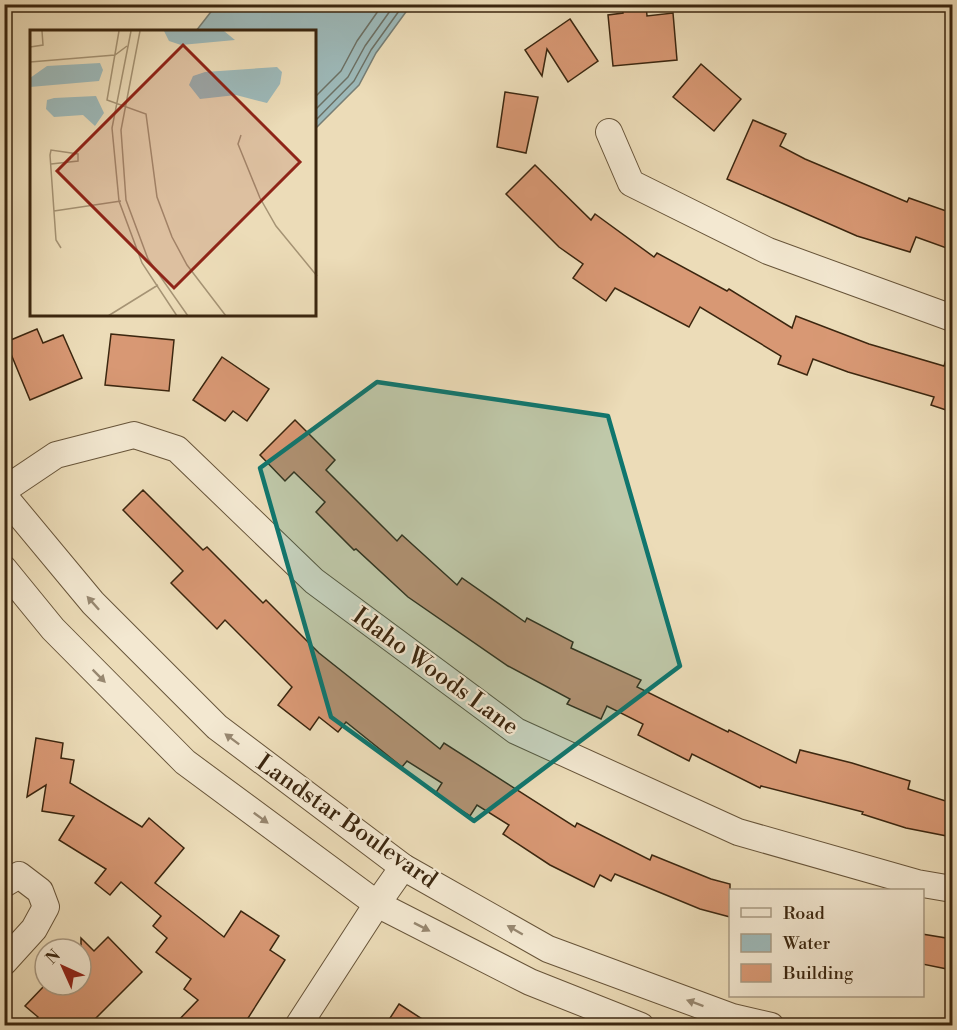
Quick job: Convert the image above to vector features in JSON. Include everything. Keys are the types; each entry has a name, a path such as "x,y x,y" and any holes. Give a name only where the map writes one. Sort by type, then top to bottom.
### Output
{"street":[{"path":"609,132 631,183 768,251 952,318"},
{"name":"Idaho Woods Lane","path":"4,490 56,455 134,435 177,449 314,581 516,731 738,832 917,883 952,889"},
{"name":"Landstar Boulevard","path":"4,496 93,603 217,727 403,867 548,949 732,1017 771,1026"},
{"name":"Landstar Boulevard","path":"4,569 53,629 185,762 377,904 530,982 641,1026"},
{"path":"298,1026 403,867"},
{"path":"4,884 19,875 40,891 46,907 34,929 4,963"}],"highlighted area":[{"path":"377,382 608,416 680,666 474,821 331,717 260,468"}],"water":[{"path":"217,4 411,4 376,53 359,85 316,128 316,30 197,30"}],"building":[{"path":"622,4 646,4 647,16 673,13 677,60 613,66 608,15 623,13"},
{"path":"570,19 598,61 568,82 547,49 542,76 525,50"},
{"path":"701,64 741,99 714,131 673,97"},
{"path":"505,92 538,97 526,153 497,147"},
{"path":"753,120 786,134 780,146 805,159 907,202 909,198 952,213 952,250 916,237 910,252 857,236 727,179"},
{"path":"535,165 591,220 595,214 654,257 657,253 727,291 729,289 792,328 796,316 869,344 944,366 949,350 952,351 952,412 931,405 934,397 848,372 813,359 807,375 778,364 781,356 700,307 689,327 615,288 606,301 573,278 583,264 559,247 506,194"},
{"path":"37,329 43,343 63,335 82,378 30,400 6,342"},
{"path":"111,334 174,340 169,391 105,385"},
{"path":"222,357 269,389 247,421 233,411 225,421 193,400"},
{"path":"295,420 335,460 326,470 397,541 402,535 457,585 462,578 525,622 527,618 573,642 571,648 641,680 637,687 796,763 800,750 910,781 908,789 952,803 952,837 906,828 862,814 863,812 761,786 760,788 692,754 689,761 638,735 643,724 607,706 601,719 567,704 570,699 508,666 408,597 356,549 354,550 316,512 325,502 294,472 285,481 260,455"},
{"path":"143,490 203,550 207,547 263,603 266,600 319,653 440,749 444,743 575,827 577,823 650,860 652,855 711,879 730,884 729,917 700,909 615,874 611,881 600,875 594,887 550,865 503,834 509,825 477,805 470,816 435,794 442,783 407,761 402,767 346,722 338,732 319,717 310,730 278,705 292,687 225,620 217,629 171,583 183,571 123,510"},
{"path":"36,738 63,743 61,758 74,760 70,783 142,827 149,818 184,848 155,883 224,937 241,911 279,936 270,950 285,960 243,1026 173,1026 198,1000 184,989 191,979 156,952 167,938 153,926 161,916 121,882 110,895 95,883 106,869 59,840 74,816 42,811 46,785 27,797"},
{"path":"924,934 952,939 952,970 924,964"},
{"path":"108,937 142,972 88,1026 30,1026 38,1017 25,1006 34,997 93,997 94,951"},
{"path":"399,1004 433,1026 385,1026"}]}
